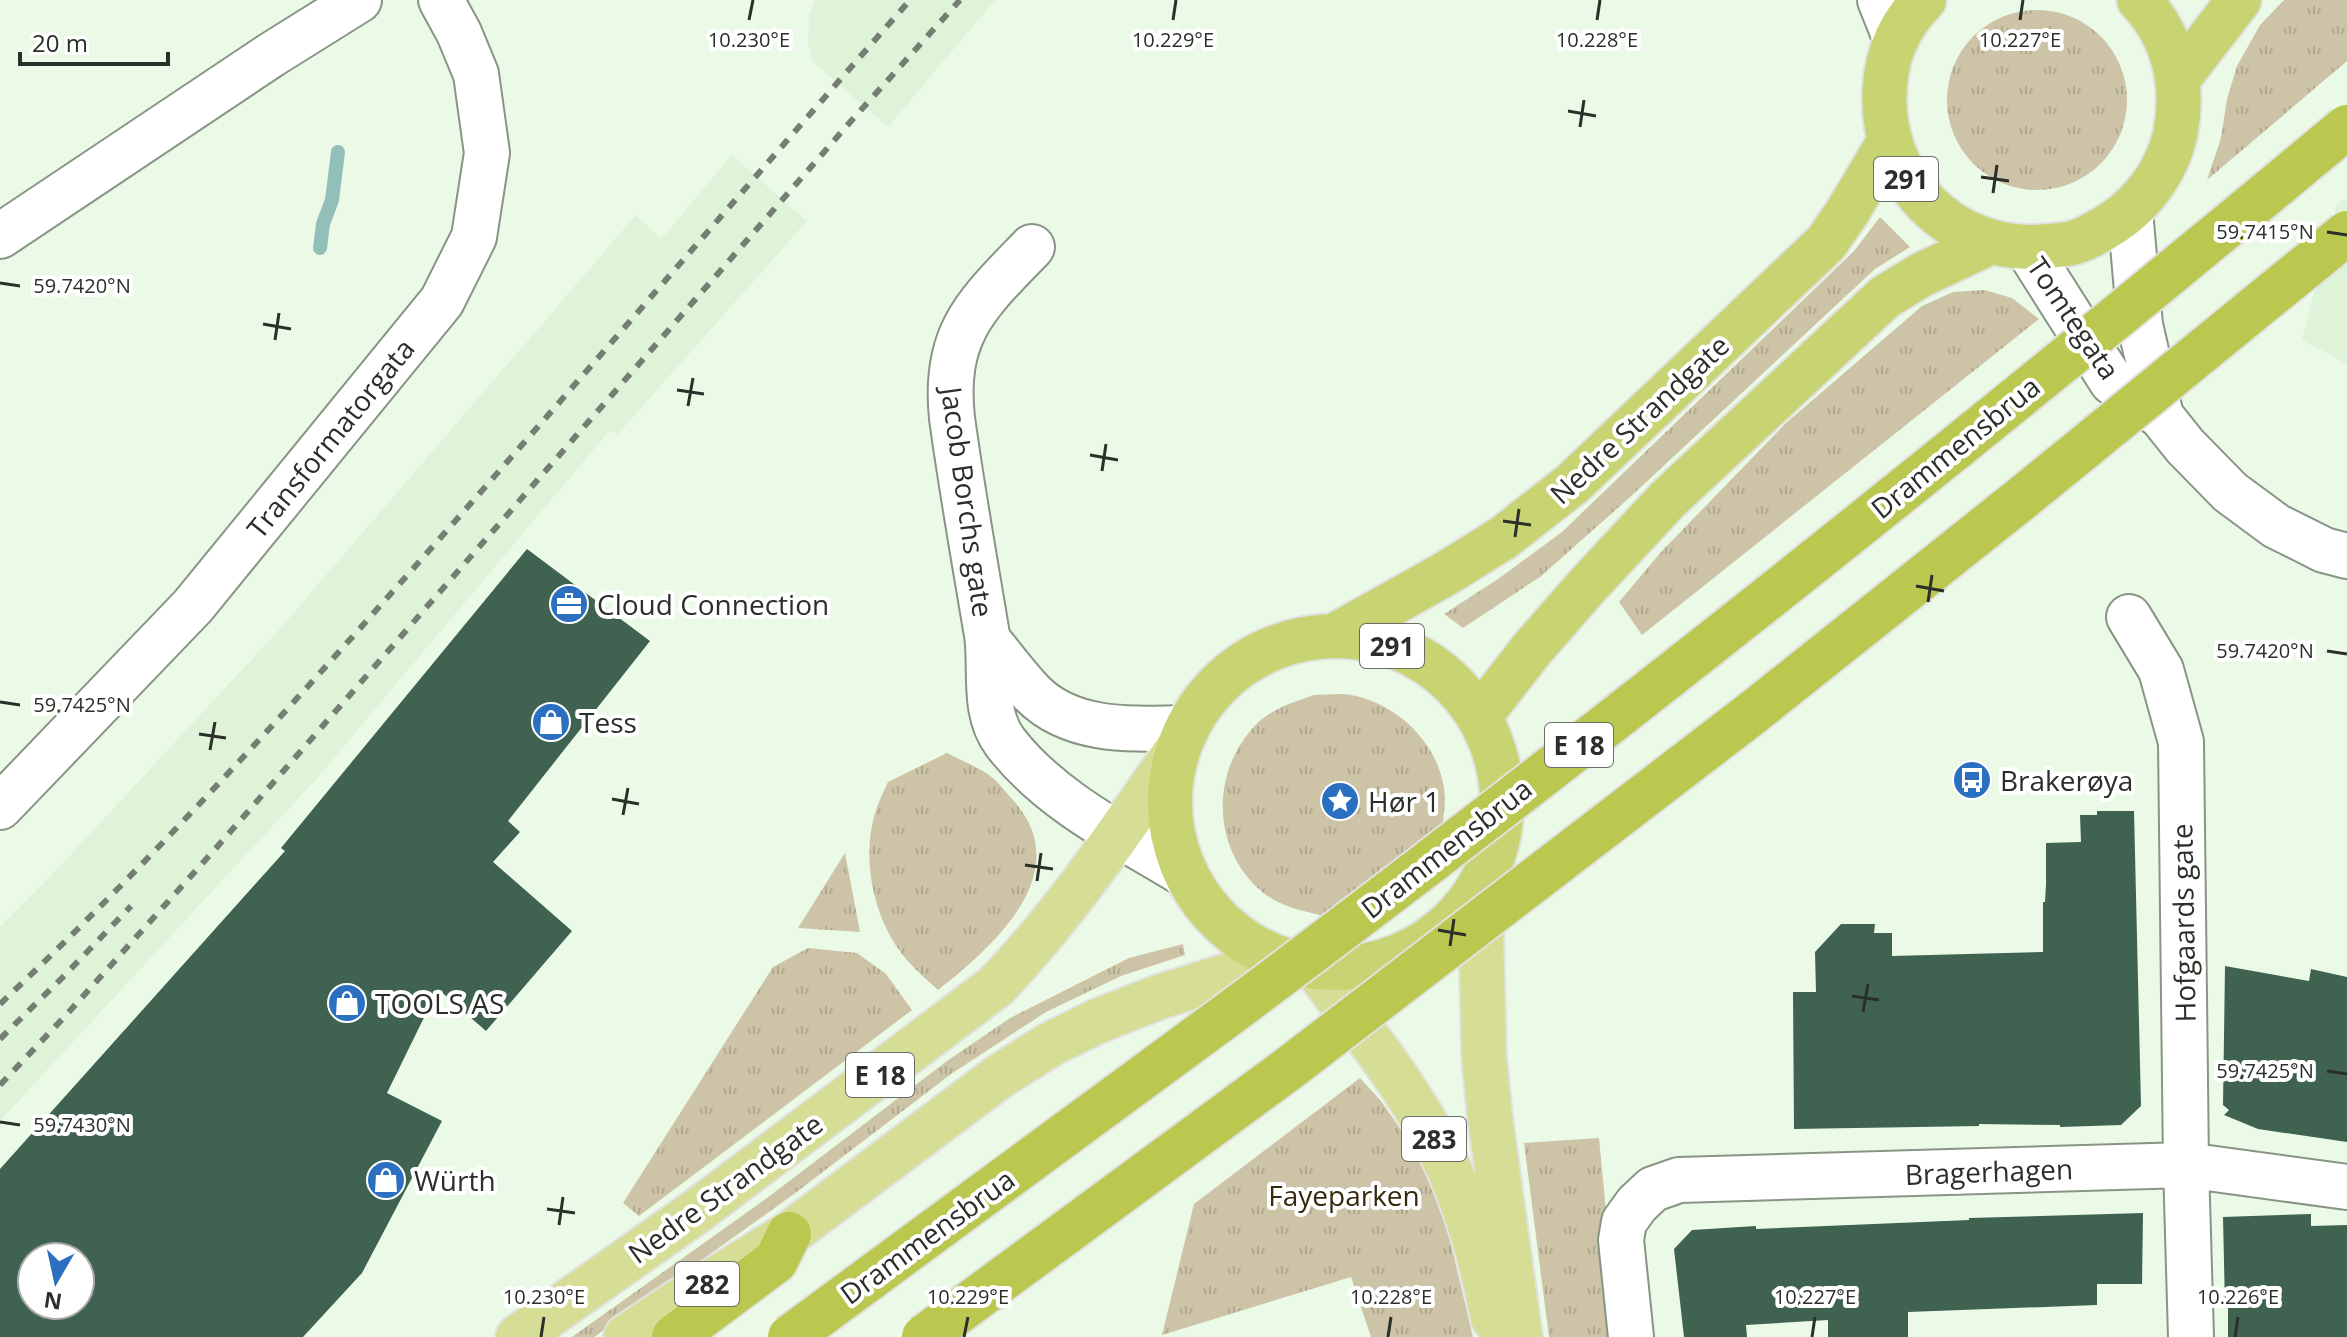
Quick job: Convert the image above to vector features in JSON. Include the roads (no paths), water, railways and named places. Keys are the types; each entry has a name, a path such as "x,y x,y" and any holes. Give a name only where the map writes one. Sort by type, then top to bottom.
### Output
{"highway":[{"name":"291","path":"1924,0 1896,40 1886,72 1883,106 1889,142 1904,176 1927,205 1956,228 2009,245"},
{"name":"291","path":"1479,717 1532,649 1668,499 1885,297 1921,275 2009,245 2074,243 2099,232 2130,211 2154,183 2171,150 2179,115 2178,79 2169,44 2151,12 2139,0"},
{"path":"2178,79 2239,0"},
{"name":"Drammensbrua","path":"790,1337 1239,1006 1698,653 2127,310 2347,127"},
{"name":"Nedre Strandgate","path":"1334,636 1503,538 1572,484 1826,243 1889,142"},
{"path":"924,1337 1288,1069 1751,714 2347,233"},
{"name":"291","path":"1334,636 1369,639 1402,649 1432,666 1459,689 1479,717 1499,768 1503,796 1493,859 1480,887 1460,913 1437,935 1409,952 1379,963 1347,969 1298,963 1251,946 1225,927 1203,902 1186,875 1175,844 1170,811 1171,779 1183,738 1207,697 1233,672 1264,652 1298,640 1334,636"},
{"name":"E 18","path":"674,1337 776,1261 789,1234"}],"main road":[{"name":"Nedre Strandgate","path":"518,1337 697,1211 996,986 1031,950 1118,834 1183,738"},
{"name":"283","path":"1480,887 1484,1057 1520,1337"},
{"name":"283","path":"1298,963 1414,1103 1433,1136 1461,1201 1481,1266 1496,1337"},
{"name":"E 18","path":"789,1234 1000,1076 1051,1044 1159,997 1298,963"},
{"name":"282","path":"626,1337 789,1234"}],"street":[{"path":"0,236 359,0"},
{"name":"Transformatorgata","path":"0,807 193,606 442,301 474,237 487,153 476,74 441,0"},
{"path":"1880,0 1896,40"},
{"name":"Tomtegata","path":"2130,211 2140,325 2161,416"},
{"name":"Tomtegata","path":"2009,245 2112,382 2161,416 2230,492 2276,526 2324,550 2347,556"},
{"name":"Jacob Borchs gate","path":"1032,247 984,297 968,319 956,345 951,366 949,391 952,418 988,640 990,703 1003,740 1038,777 1118,834 1186,875"},
{"name":"Hofgaards gate","path":"2129,617 2161,670 2181,742 2191,1337"},
{"name":"Jacob Borchs gate","path":"988,640 1034,695 1064,716 1095,725 1183,738"},
{"name":"Bragerhagen","path":"1631,1337 1621,1240 1624,1222 1653,1189 1679,1180 2186,1165 2347,1187"}],"waterway":[{"path":"320,248 323,224 332,200 338,152"}],"railway":[{"path":"0,1004 111,896 323,670 910,0"},
{"path":"0,1085 217,847 960,0"},
{"path":"0,1039 131,906"}],"place":[{"name":"Cloud Connection","path":"569,604"},
{"name":"Tess","path":"551,722"},
{"name":"Brakerøya","path":"1972,780"},
{"name":"Hør 1","path":"1340,801"},
{"name":"TOOLS AS","path":"347,1003"},
{"name":"Würth","path":"386,1180"}],"park label":[{"name":"Fayeparken","path":"1344,1195"}]}
